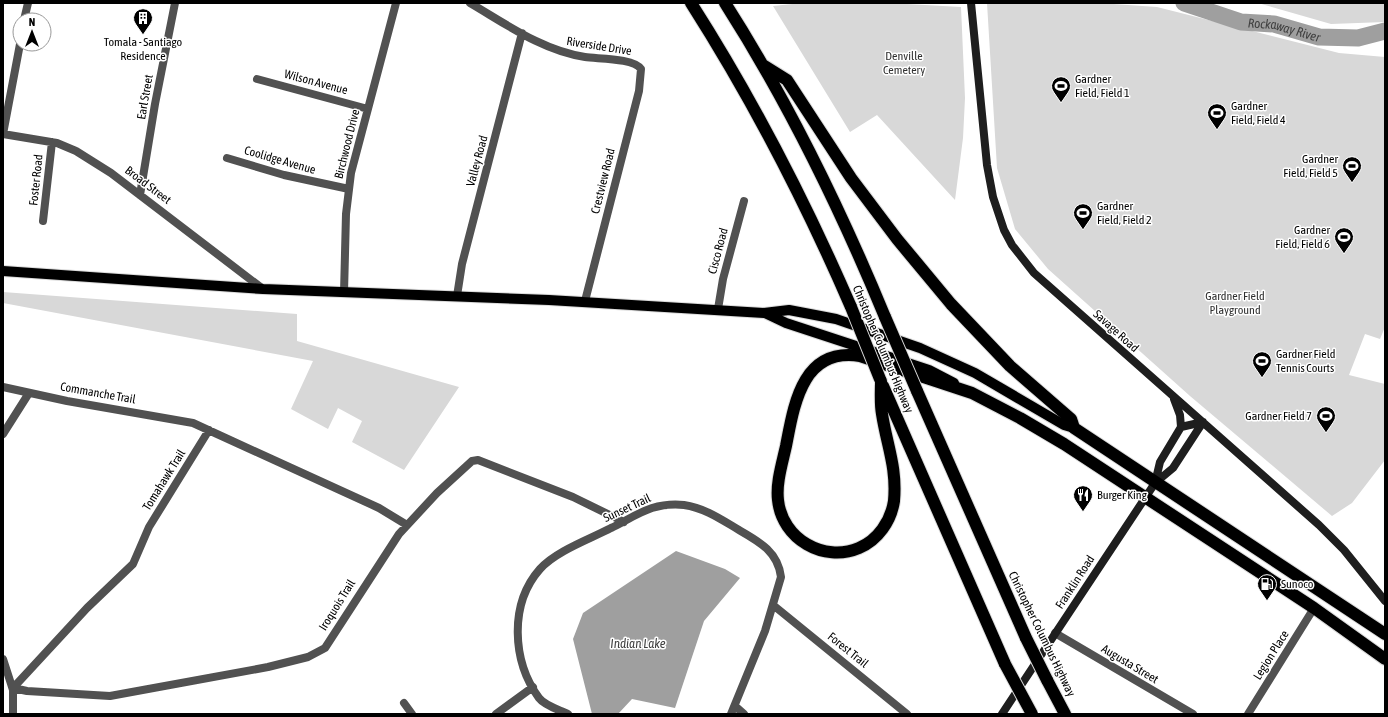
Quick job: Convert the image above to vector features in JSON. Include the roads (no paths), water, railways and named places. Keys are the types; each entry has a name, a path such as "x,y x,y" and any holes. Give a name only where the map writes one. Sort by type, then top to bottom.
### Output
{"highway":[{"name":"Christopher Columbus Highway","path":"725,3 763,66 808,146 839,208 917,392 1026,638 1065,714"},
{"name":"Christopher Columbus Highway","path":"692,5 766,129 797,189 850,307 880,380 1005,664 1032,714"},
{"path":"763,66 787,80 851,178 896,239 951,304 1010,366 1071,420 1074,428 1385,634"},
{"path":"880,380 881,414 894,464 895,485 891,513 882,531 867,544 858,549 831,552 816,549 802,542 788,527 782,516 778,494 794,404 803,383 817,366 833,357 850,355 860,356 972,393 1038,428 1314,608 1385,659"}],"main road":[{"path":"3,271 262,289 585,301 764,312 789,310 836,319 920,348 975,373 1064,425 1074,428"},
{"path":"764,312 786,323 929,370 972,393"}],"street":[{"name":"Earl Street","path":"140,195 155,104 175,3"},
{"name":"Birchwood Drive","path":"344,293 346,214 351,173 396,3"},
{"name":"Riverside Drive","path":"470,3 522,33 559,52 632,63 639,67"},
{"name":"Savage Road","path":"972,7 987,165 993,197 1004,230 1012,245 1034,273 1328,534 1385,601"},
{"name":"Valley Road","path":"457,296 462,264 522,33"},
{"path":"3,134 18,52"},
{"name":"Crestview Road","path":"585,301 639,91 642,72 639,67"},
{"name":"Wilson Avenue","path":"257,79 368,109"},
{"name":"Broad Street","path":"3,134 52,142 76,151 112,173 262,289"},
{"name":"Foster Road","path":"43,221 52,142"},
{"name":"Coolidge Avenue","path":"227,158 284,175 349,189"},
{"name":"Cisco Road","path":"718,309 723,279 744,201"},
{"name":"Commanche Trail","path":"3,387 192,423 209,430"},
{"path":"3,434 29,393"},
{"path":"1173,397 1180,415 1181,427 1203,422"},
{"name":"Franklin Road","path":"1002,714 1155,483 1173,468 1203,422"},
{"name":"Franklin Road","path":"1155,483 1160,462 1181,427"},
{"path":"209,430 379,508 407,525"},
{"name":"Tomahawk Trail","path":"13,688 87,608 133,564 149,527 209,430"},
{"name":"Iroquois Trail","path":"13,688 26,691 110,696 268,667 308,657 325,648 364,585 399,534 460,471 472,461 478,460 573,497 624,522"},
{"name":"Sunset Trail","path":"568,714 540,699 522,663 518,637 522,603 532,579 550,560 650,509 672,505 684,505 710,513 752,537 772,553 777,560 781,577 773,605 732,714"},
{"name":"Forest Trail","path":"773,605 908,714"},
{"name":"Legion Place","path":"1248,714 1314,608"},
{"name":"Augusta Street","path":"1055,633 1193,714"},
{"path":"3,659 13,688 13,714"},
{"path":"496,714 534,687"},
{"path":"404,703 412,714"},
{"path":"735,706 744,714"}],"water":[{"name":"Indian Lake","path":"676,551 725,569 740,578 704,621 675,708 632,699 618,714 592,714 573,639 583,613"}],"waterway":[{"name":"Rockaway River","path":"1184,3 1241,22 1274,24 1319,37 1358,38 1385,31"}],"place":[{"name":"Tomala - Santiago Residence","path":"143,35"},
{"name":"Gardner Field, Field 1","path":"1061,103"},
{"name":"Gardner Field, Field 4","path":"1217,130"},
{"name":"Gardner Field, Field 5","path":"1352,183"},
{"name":"Gardner Field, Field 2","path":"1083,230"},
{"name":"Gardner Field, Field 6","path":"1344,254"},
{"name":"Gardner Field Tennis Courts","path":"1262,378"},
{"name":"Gardner Field 7","path":"1326,433"},
{"name":"Burger King","path":"1083,512"},
{"name":"Sunoco","path":"1267,601"}],"park label":[{"name":"Denville Cemetery","path":"904,63"},
{"name":"Gardner Field Playground","path":"1235,303"}]}
